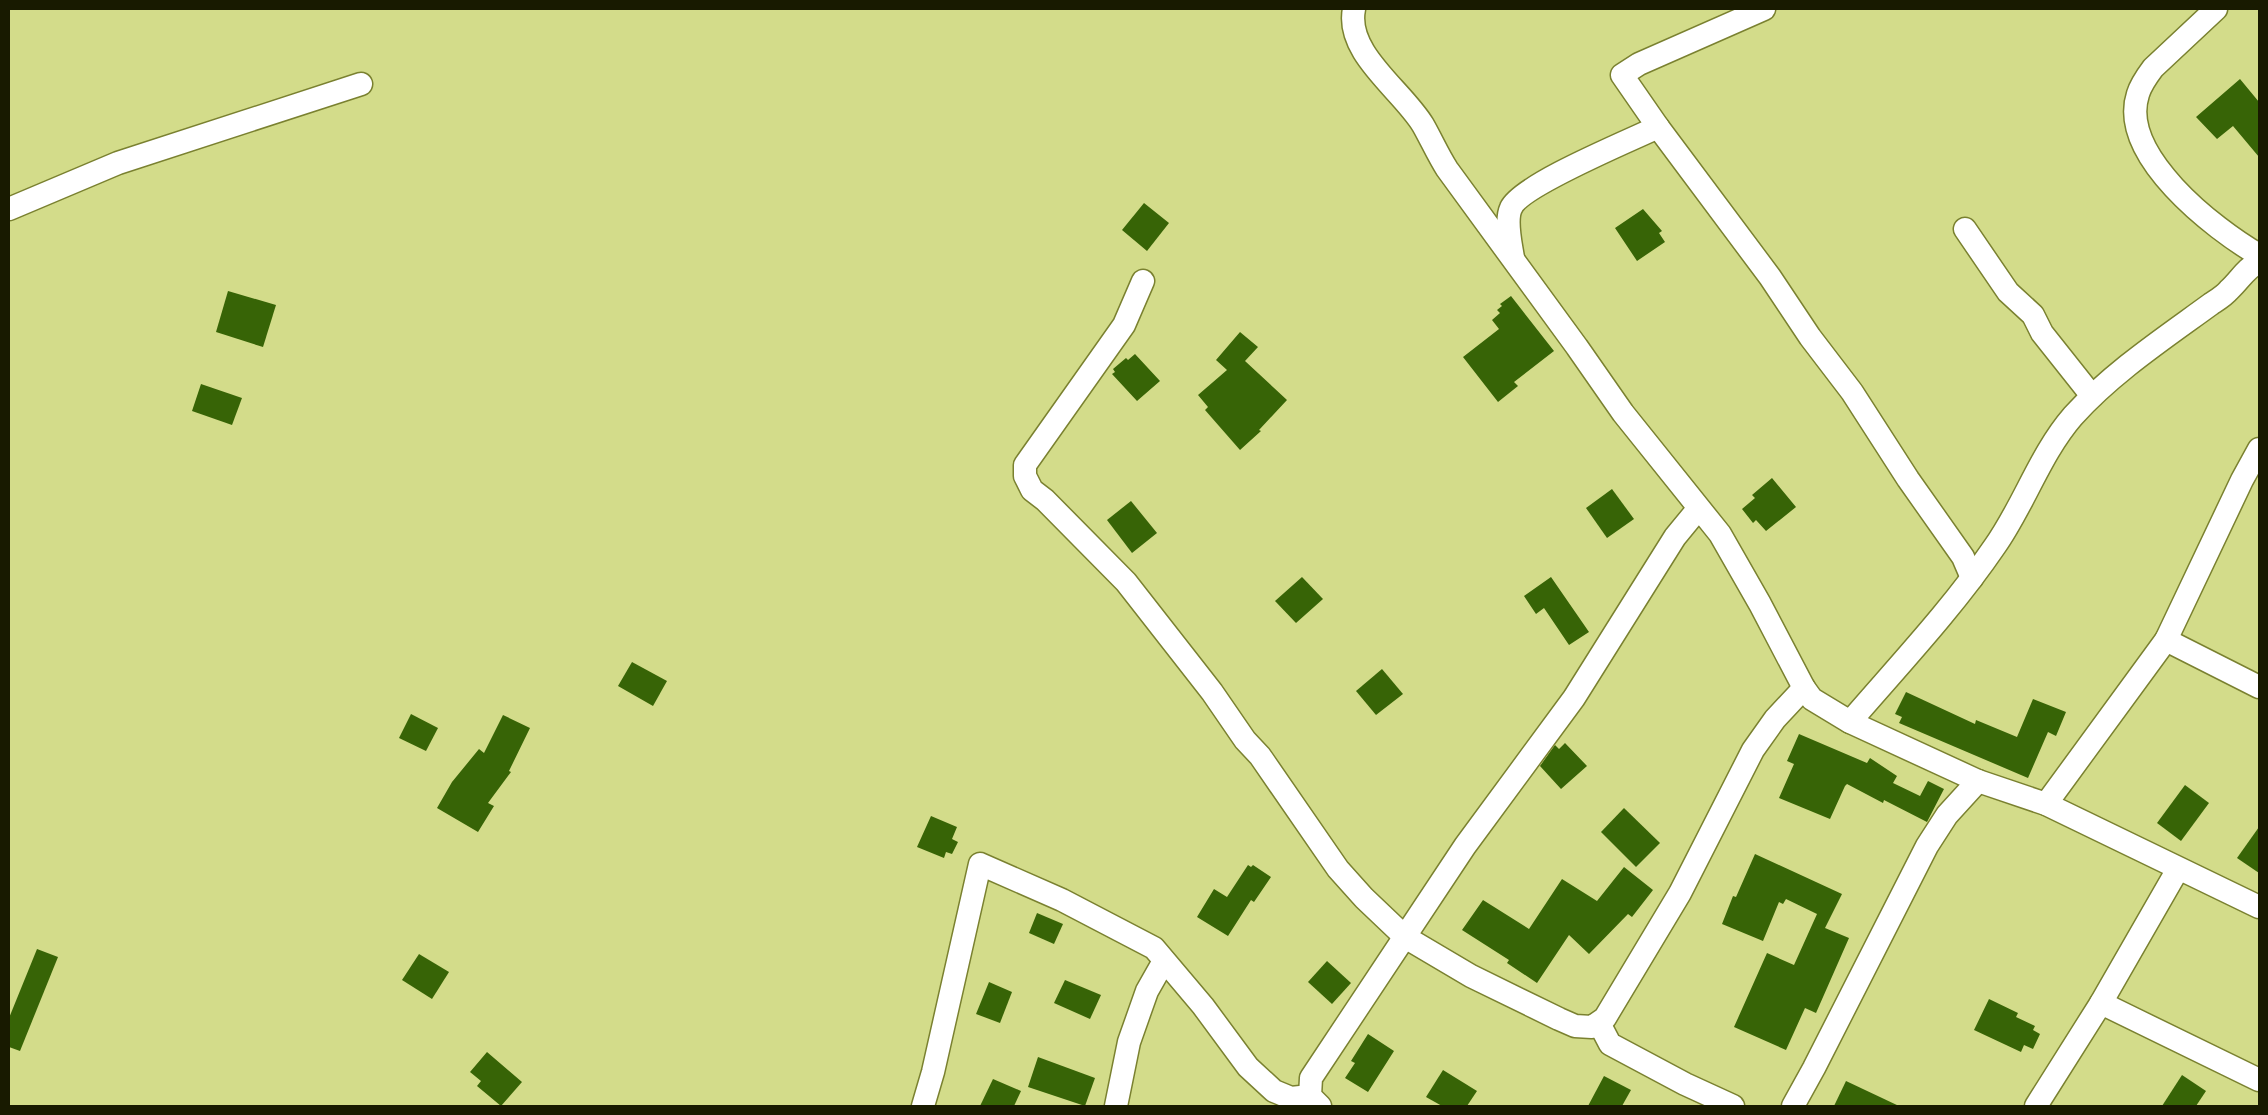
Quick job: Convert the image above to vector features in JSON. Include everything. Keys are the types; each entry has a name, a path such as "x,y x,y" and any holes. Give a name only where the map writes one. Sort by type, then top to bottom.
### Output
{"street":[{"path":"1354,9 1352,18 1354,34 1378,71 1423,125 1430,142 1447,169 1578,347 1623,413 1698,509 1720,534 1804,688 1812,699 1850,722 1978,781 2046,804 2259,907"},
{"path":"1764,9 1639,64 1622,75 1658,127 1770,277 1810,337 1852,392 1908,479 1963,557 1972,578"},
{"path":"2216,9 2166,56 2145,79 2136,102 2138,126 2147,155 2174,187 2199,211 2259,255"},
{"path":"9,209 118,163 361,84"},
{"path":"1513,259 1510,238 1510,210 1517,198 1548,179 1658,127"},
{"path":"1965,229 2008,292 2033,315 2042,333 2092,396"},
{"path":"1850,722 1955,602 2014,515 2060,433 2092,396 2147,350 2228,292 2247,269 2259,262"},
{"path":"1143,281 1124,324 1081,384 1048,435 1033,452 1025,465 1025,476 1032,490 1045,500 1126,582 1212,692 1245,740 1260,756 1338,869 1364,898 1405,937 1471,976 1559,1019 1584,1027 1599,1023 1616,1001 1680,893 1753,750 1775,719 1804,688"},
{"path":"2046,804 2166,640 2254,470 2259,448"},
{"path":"923,1106 933,1072 980,864 1062,900 1154,948 1203,1006 1248,1067 1274,1091 1291,1098 1315,1101 1310,1078 1465,846 1574,698 1675,537 1698,509"},
{"path":"2166,640 2259,687"},
{"path":"1793,1106 1927,846 1947,815 1978,781"},
{"path":"2036,1106 2101,1003 2178,869"},
{"path":"1116,1106 1129,1042 1147,990 1164,961"},
{"path":"2101,1003 2259,1080"},
{"path":"1599,1023 1610,1044 1685,1084 1733,1106"}],"building":[{"path":"2240,79 2259,102 2259,157 2233,126 2217,139 2196,117"},
{"path":"1144,203 1169,223 1147,251 1122,230"},
{"path":"1643,209 1662,231 1659,233 1665,242 1637,261 1615,228"},
{"path":"228,291 276,305 263,347 216,332"},
{"path":"1511,296 1554,351 1514,382 1518,386 1498,402 1463,357 1499,329 1492,320 1500,313 1497,310 1502,306 1500,304"},
{"path":"1240,332 1258,347 1245,361 1287,400 1259,430 1261,431 1240,450 1205,410 1208,407 1198,395 1227,370 1216,360"},
{"path":"1135,354 1160,381 1137,401 1112,374 1115,372 1113,369 1126,358 1128,360"},
{"path":"201,384 242,398 232,425 192,411"},
{"path":"1772,478 1796,507 1766,531 1756,520 1753,523 1742,509 1755,498 1752,495"},
{"path":"1612,489 1634,519 1607,538 1586,508"},
{"path":"1131,501 1157,533 1132,553 1107,520"},
{"path":"1302,577 1323,599 1296,623 1275,601"},
{"path":"1551,577 1589,632 1569,645 1544,608 1536,614 1524,596"},
{"path":"632,662 667,681 653,706 618,686"},
{"path":"1382,669 1403,694 1376,715 1356,691"},
{"path":"1906,692 1975,724 1976,720 2017,737 2033,699 2066,712 2056,736 2048,732 2028,778 1899,723 1902,717 1895,714"},
{"path":"411,714 438,728 426,751 399,738"},
{"path":"503,715 530,728 509,771 511,772 488,803 494,806 478,832 437,808 452,782 479,749 484,753"},
{"path":"1799,734 1867,763 1870,758 1897,776 1893,783 1920,796 1928,781 1944,789 1927,822 1884,800 1883,803 1847,784 1830,819 1779,798 1794,764 1787,761"},
{"path":"1565,743 1587,766 1561,789 1540,766 1555,745 1559,749"},
{"path":"2185,785 2209,803 2181,841 2157,823"},
{"path":"1624,808 1660,843 1636,867 1601,832"},
{"path":"931,816 957,827 952,839 958,842 952,854 946,852 944,858 917,847"},
{"path":"2259,827 2259,873 2237,858"},
{"path":"1755,854 1842,894 1825,928 1849,938 1816,1013 1805,1008 1786,1050 1734,1027 1767,953 1794,965 1817,914 1786,899 1783,904 1779,902 1763,941 1722,924 1733,896 1736,897"},
{"path":"1248,865 1251,867 1253,865 1271,877 1254,902 1251,900 1228,936 1197,917 1214,889 1227,897"},
{"path":"1624,867 1653,890 1632,917 1628,914 1589,954 1569,935 1537,983 1507,963 1509,960 1462,930 1483,900 1529,929 1562,879 1597,901"},
{"path":"1037,913 1063,924 1054,944 1029,933"},
{"path":"37,949 58,957 20,1051 9,1047 9,1018"},
{"path":"419,954 449,972 432,999 402,980"},
{"path":"1327,961 1351,983 1332,1004 1308,982"},
{"path":"1065,980 1101,995 1090,1019 1054,1003"},
{"path":"989,982 1012,992 1000,1023 976,1014"},
{"path":"1989,999 2018,1013 2016,1017 2035,1026 2033,1030 2040,1034 2033,1049 2024,1045 2021,1052 1974,1030"},
{"path":"1368,1034 1394,1051 1368,1092 1345,1078 1355,1063 1351,1061"},
{"path":"487,1052 522,1082 501,1106 477,1086 481,1081 470,1072"},
{"path":"1038,1057 1095,1078 1085,1106 1028,1087"},
{"path":"1443,1070 1477,1091 1467,1106 1442,1106 1426,1097"},
{"path":"2182,1075 2206,1091 2196,1106 2162,1106"},
{"path":"1604,1076 1631,1090 1622,1106 1588,1106"},
{"path":"993,1079 1021,1091 1014,1106 980,1106"},
{"path":"1846,1081 1899,1106 1834,1106"}]}
